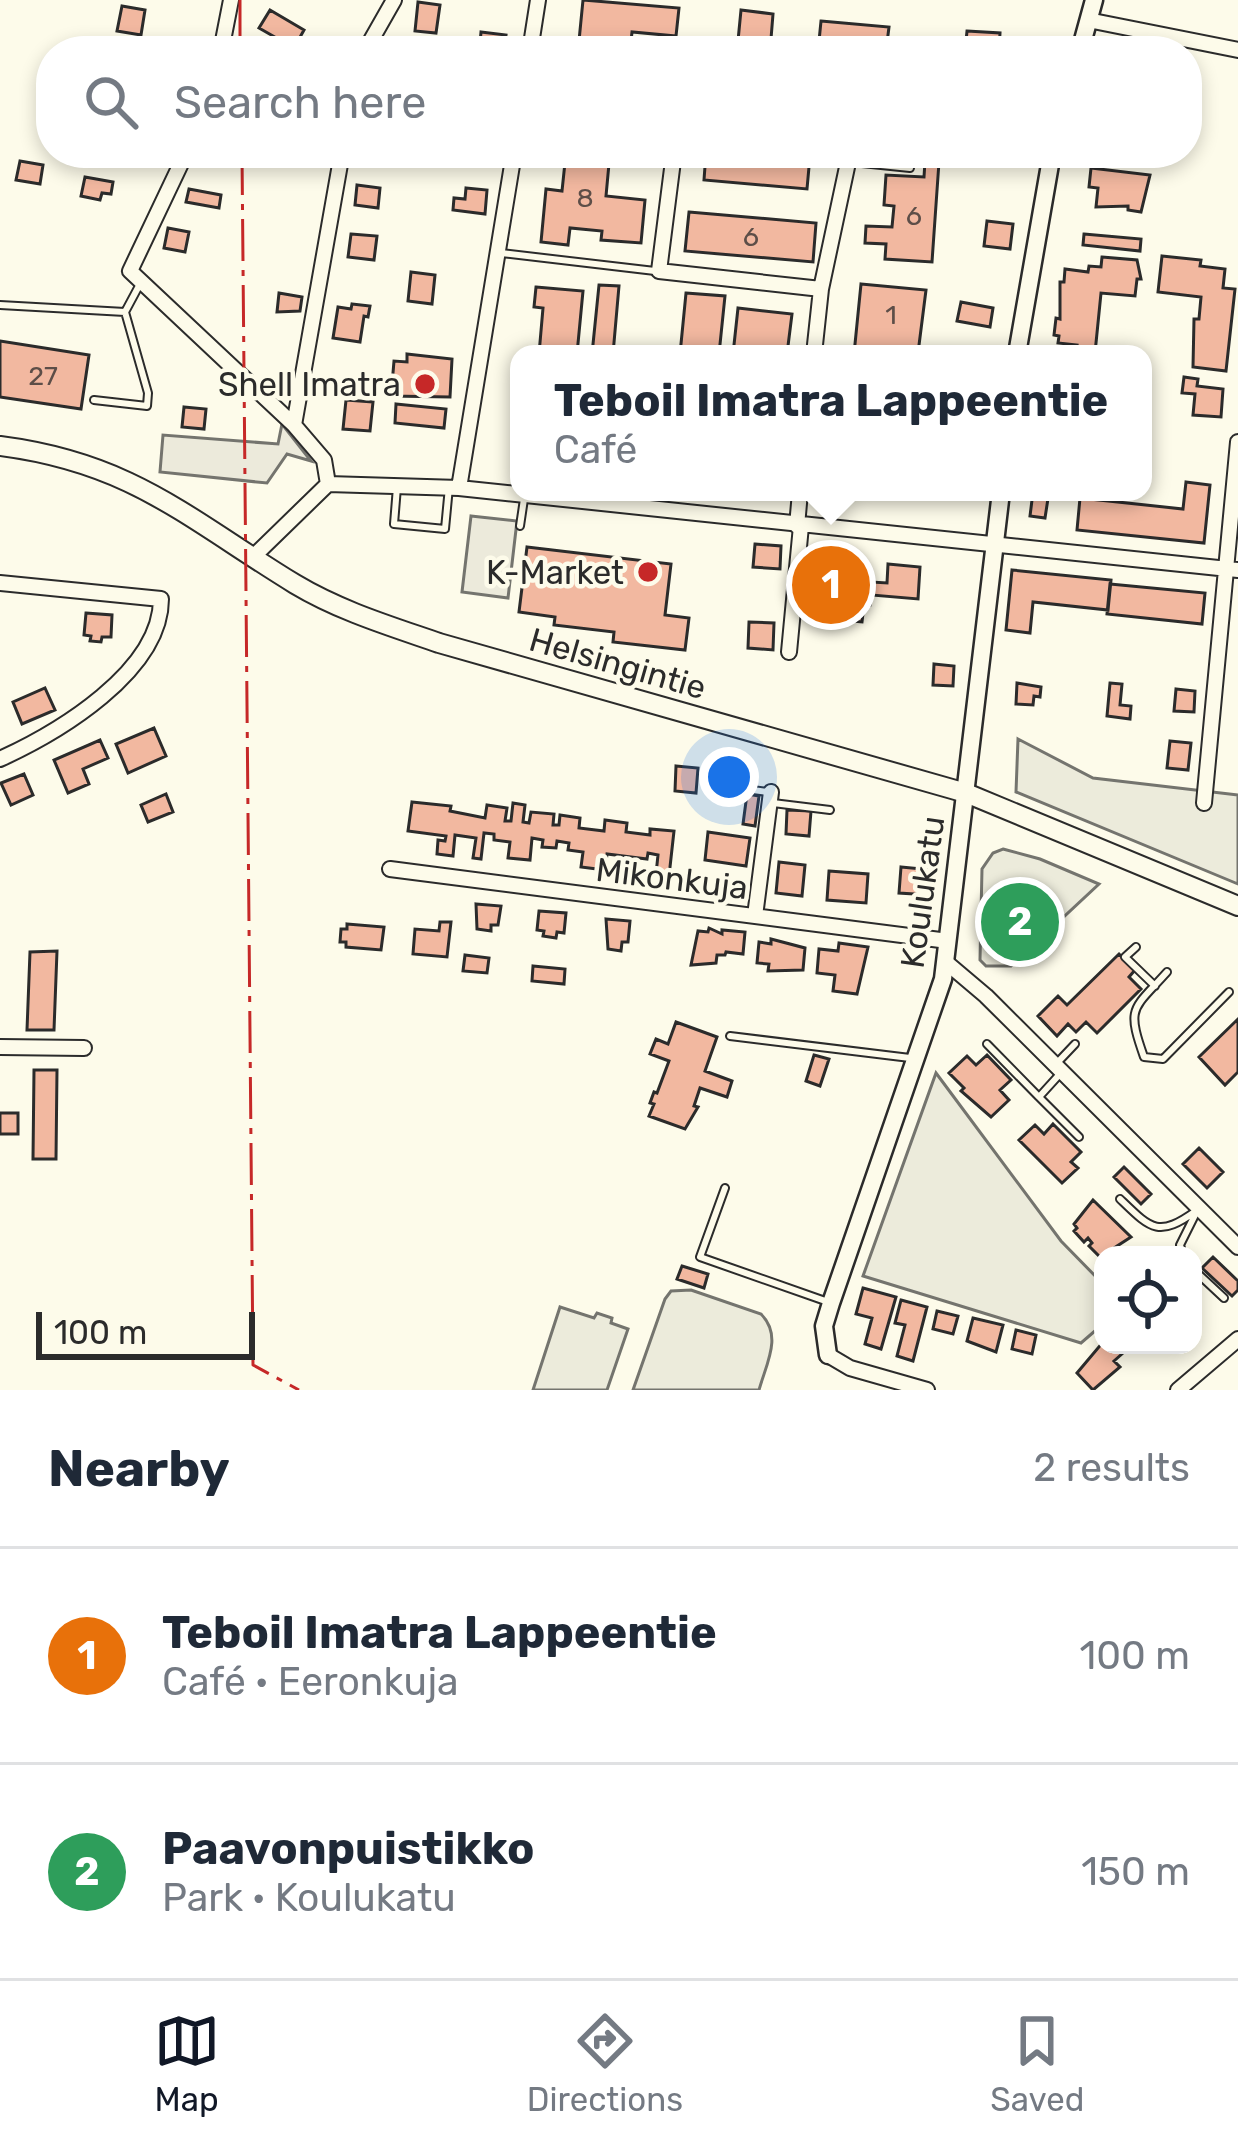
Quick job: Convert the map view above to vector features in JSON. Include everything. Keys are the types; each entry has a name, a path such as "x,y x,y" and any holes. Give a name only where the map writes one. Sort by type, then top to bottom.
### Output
{"main road":[{"name":"Helsingintie","path":"0,446 48,452 123,478 206,523 331,603 439,643 966,793 1238,906"}],"street":[{"path":"223,36 231,0"},
{"path":"374,36 394,0"},
{"path":"532,36 538,0"},
{"path":"1084,36 1094,0"},
{"path":"1088,20 1168,36"},
{"path":"1202,43 1238,50"},
{"path":"180,168 136,276 293,425 324,460 328,484"},
{"path":"293,425 339,168"},
{"path":"454,487 512,168"},
{"path":"672,168 659,271 821,290"},
{"path":"815,345 821,290 847,168"},
{"path":"1019,345 1049,168"},
{"path":"1204,803 1231,569 1238,442"},
{"path":"254,556 328,484 398,484 510,493"},
{"path":"577,501 1231,569"},
{"path":"790,652 800,501"},
{"name":"Koulukatu","path":"828,1355 824,1326 946,963 1000,501"},
{"path":"0,583 161,599 154,630 135,662 85,712 46,738 0,759"},
{"path":"755,916 770,797"},
{"name":"Mikonkuja","path":"390,869 948,941"},
{"path":"946,963 974,984 1238,1247"},
{"path":"0,1047 84,1048"},
{"path":"1178,1390 1238,1339"},
{"path":"828,1355 850,1368 927,1390"}],"lane":[{"path":"499,253 659,271"},
{"path":"94,400 148,406 125,312 136,276"},
{"path":"0,305 125,312"},
{"path":"398,484 394,524 445,529 454,487"},
{"path":"520,526 523,501"},
{"path":"723,786 830,810"},
{"path":"1136,947 1126,957 1155,986"},
{"path":"1168,972 1135,1008 1132,1019 1144,1058 1162,1059 1229,992"},
{"path":"730,1036 914,1058"},
{"path":"987,1044 1079,1137"},
{"path":"1039,1096 1075,1044"},
{"path":"724,1188 700,1258 831,1303"},
{"path":"1120,1199 1145,1224 1161,1229 1198,1209"},
{"path":"1180,1246 1198,1209"},
{"path":"1202,1277 1224,1298"}],"shaded area":[{"path":"282,424 311,461 287,454 267,483 160,472 163,435 278,444"},
{"path":"471,516 517,521 508,598 462,592"},
{"path":"1018,739 1093,778 1238,795 1238,884 1016,792"},
{"path":"1003,849 1099,884 1011,966 986,966 980,960 982,869 993,853"},
{"path":"936,1073 1061,1241 1094,1275 1094,1332 1081,1343 863,1276"},
{"path":"691,1290 761,1314 768,1323 771,1350 759,1390 633,1390 665,1299 671,1291"},
{"path":"560,1307 594,1318 597,1313 628,1329 607,1390 533,1390"}],"building":[{"path":"583,0 679,8 676,36 632,32 632,36 579,36"},
{"path":"418,2 440,5 436,33 415,31"},
{"path":"122,6 145,10 141,35 117,31"},
{"path":"270,10 304,30 301,36 273,36 259,28"},
{"path":"741,10 773,14 771,36 738,36"},
{"path":"821,21 889,27 888,36 820,36"},
{"path":"967,31 1000,33 1000,36 966,36"},
{"path":"20,161 43,168 40,184 16,180"},
{"path":"564,168 609,168 606,196 645,200 641,243 601,240 602,231 570,228 568,245 541,242 546,189 562,191"},
{"path":"705,168 809,168 807,189 704,180"},
{"path":"925,168 939,168 932,262 885,259 886,244 865,243 866,226 892,227 894,206 884,205 886,175 924,177"},
{"path":"1091,168 1150,175 1141,212 1128,210 1128,206 1096,207 1098,188 1089,187"},
{"path":"85,177 113,182 111,194 102,193 100,200 81,196"},
{"path":"357,185 380,188 378,208 355,205"},
{"path":"466,188 487,190 485,214 453,210 454,198 465,199"},
{"path":"189,189 221,195 219,208 186,202"},
{"path":"689,212 816,223 813,262 685,251"},
{"path":"987,221 1013,224 1010,249 984,246"},
{"path":"168,228 189,232 185,252 164,248"},
{"path":"351,234 377,236 374,260 348,257"},
{"path":"1084,234 1141,239 1140,251 1083,245"},
{"path":"1162,256 1201,260 1200,266 1225,269 1223,288 1235,289 1226,371 1193,367 1194,319 1199,319 1201,297 1158,292"},
{"path":"1102,257 1137,260 1141,279 1137,279 1135,296 1101,293 1096,345 1058,343 1059,336 1054,335 1065,269 1088,272 1089,266 1101,267"},
{"path":"411,272 435,275 432,304 408,301"},
{"path":"861,284 926,290 919,345 855,345"},
{"path":"599,285 619,286 614,345 593,345"},
{"path":"536,287 583,291 578,345 540,345 543,308 534,307"},
{"path":"279,293 302,297 300,311 277,312"},
{"path":"686,293 725,296 720,345 681,345"},
{"path":"961,302 993,308 990,327 957,321"},
{"path":"352,304 370,306 360,342 333,338 338,307 351,309"},
{"path":"738,308 792,314 788,345 734,345"},
{"path":"0,341 89,355 81,409 0,397"},
{"path":"407,354 452,359 450,397 391,396 394,361 407,362"},
{"path":"1184,377 1198,379 1197,386 1223,389 1221,417 1193,415 1195,394 1182,393"},
{"path":"346,400 373,402 370,431 343,429"},
{"path":"396,404 446,409 444,428 395,423"},
{"path":"184,407 206,409 204,429 182,427"},
{"path":"1186,482 1210,485 1204,543 1077,530 1080,501 1183,509"},
{"path":"1032,501 1048,501 1045,518 1030,516"},
{"path":"755,544 781,546 780,569 753,567"},
{"path":"527,547 671,564 665,615 689,618 685,650 613,642 614,632 554,625 555,617 519,612"},
{"path":"888,564 920,567 918,599 871,595 872,582 887,583"},
{"path":"1012,570 1111,580 1108,610 1033,602 1030,633 1006,630"},
{"path":"828,572 843,573 843,579 872,581 870,605 864,605 862,622 827,619 829,600 820,599 822,577 828,578"},
{"path":"1110,584 1205,593 1202,624 1107,614"},
{"path":"86,613 112,615 111,637 90,641 91,636 84,635"},
{"path":"749,622 774,623 773,650 748,648"},
{"path":"934,664 954,666 953,686 933,685"},
{"path":"1017,683 1041,687 1033,705 1016,704"},
{"path":"1110,683 1122,684 1120,705 1131,706 1130,719 1107,716"},
{"path":"45,688 55,710 22,724 13,702"},
{"path":"1176,689 1195,691 1194,712 1174,711"},
{"path":"154,728 166,756 128,773 116,744"},
{"path":"100,740 108,758 83,769 89,784 68,793 54,760"},
{"path":"1170,741 1191,743 1188,770 1167,768"},
{"path":"676,766 698,768 696,793 675,791"},
{"path":"24,774 33,795 11,805 1,783"},
{"path":"166,794 173,812 148,822 141,805"},
{"path":"747,794 759,796 755,826 743,824"},
{"path":"412,802 451,806 450,811 485,818 487,805 507,808 505,821 511,821 513,803 525,805 523,822 529,823 531,812 554,814 553,825 559,825 560,815 580,818 579,828 604,831 605,820 627,823 626,832 674,831 669,876 656,874 658,855 648,853 647,859 607,854 605,870 581,867 583,852 568,850 569,843 557,841 556,848 542,847 543,840 532,838 530,860 508,858 510,842 484,833 481,859 473,858 476,838 455,835 453,856 437,854 438,840 445,841 446,836 408,831"},
{"path":"787,810 811,811 809,836 786,834"},
{"path":"708,832 750,838 746,866 705,860"},
{"path":"779,862 805,865 802,896 776,893"},
{"path":"901,867 933,870 930,895 899,893"},
{"path":"829,871 868,874 866,903 827,900"},
{"path":"476,904 501,906 498,925 491,925 491,931 477,929"},
{"path":"539,911 566,913 564,933 557,932 556,938 543,936 544,931 537,930"},
{"path":"606,919 630,921 628,942 622,942 621,951 608,949"},
{"path":"440,922 451,922 447,957 413,954 415,929 439,931"},
{"path":"347,924 384,927 381,950 346,947 346,942 340,942 341,929 347,929"},
{"path":"709,928 722,934 722,930 745,932 743,954 726,952 717,955 716,963 691,965 698,931"},
{"path":"771,939 805,948 803,970 768,971 769,964 757,963 759,942 771,944"},
{"path":"839,943 868,947 857,994 833,991 835,975 817,973 819,949 838,951"},
{"path":"57,951 54,1030 27,1030 30,952"},
{"path":"1119,954 1135,970 1129,977 1141,989 1097,1033 1086,1022 1076,1032 1068,1024 1057,1036 1038,1016 1058,996 1067,1005"},
{"path":"465,955 489,958 487,973 463,971"},
{"path":"533,966 565,969 564,984 532,981"},
{"path":"1238,1019 1238,1072 1225,1085 1199,1057"},
{"path":"676,1022 717,1037 705,1071 732,1081 727,1097 700,1088 694,1106 698,1107 685,1129 649,1116 669,1061 650,1054 656,1039 668,1044"},
{"path":"814,1055 829,1059 820,1086 806,1081"},
{"path":"987,1055 1011,1080 1000,1090 1009,1100 991,1117 961,1091 964,1088 949,1073 967,1056 976,1065"},
{"path":"34,1070 57,1070 56,1159 33,1159"},
{"path":"0,1113 18,1113 18,1134 0,1134"},
{"path":"1053,1124 1081,1152 1071,1162 1078,1168 1062,1183 1019,1140 1035,1125 1044,1134"},
{"path":"1199,1148 1223,1172 1207,1188 1183,1164"},
{"path":"1124,1167 1151,1194 1141,1204 1114,1177"},
{"path":"1093,1200 1131,1237 1117,1246 1094,1246 1094,1251 1088,1238 1084,1242 1074,1231 1074,1224"},
{"path":"1213,1257 1238,1281 1238,1290 1232,1296 1202,1268"},
{"path":"682,1266 708,1274 704,1288 677,1279"},
{"path":"863,1288 896,1297 881,1349 865,1344 872,1318 856,1314"},
{"path":"901,1300 927,1307 913,1361 897,1356 905,1325 895,1323"},
{"path":"937,1311 958,1316 953,1334 933,1329"},
{"path":"973,1318 1003,1325 996,1352 967,1341"},
{"path":"1016,1330 1036,1335 1032,1354 1012,1349"},
{"path":"1094,1353 1122,1354 1114,1361 1120,1367 1093,1390 1077,1373"}],"power":[{"path":"240,0 240,36"},
{"path":"242,168 253,1365 299,1390"}],"place":[{"name":"Shell Imatra","path":"425,384"},
{"name":"K-Market","path":"648,572"},
{"name":"Teboil Imatra Lappeentie","path":"831,585"},
{"name":"Paavonpuistikko","path":"1020,922"}]}
